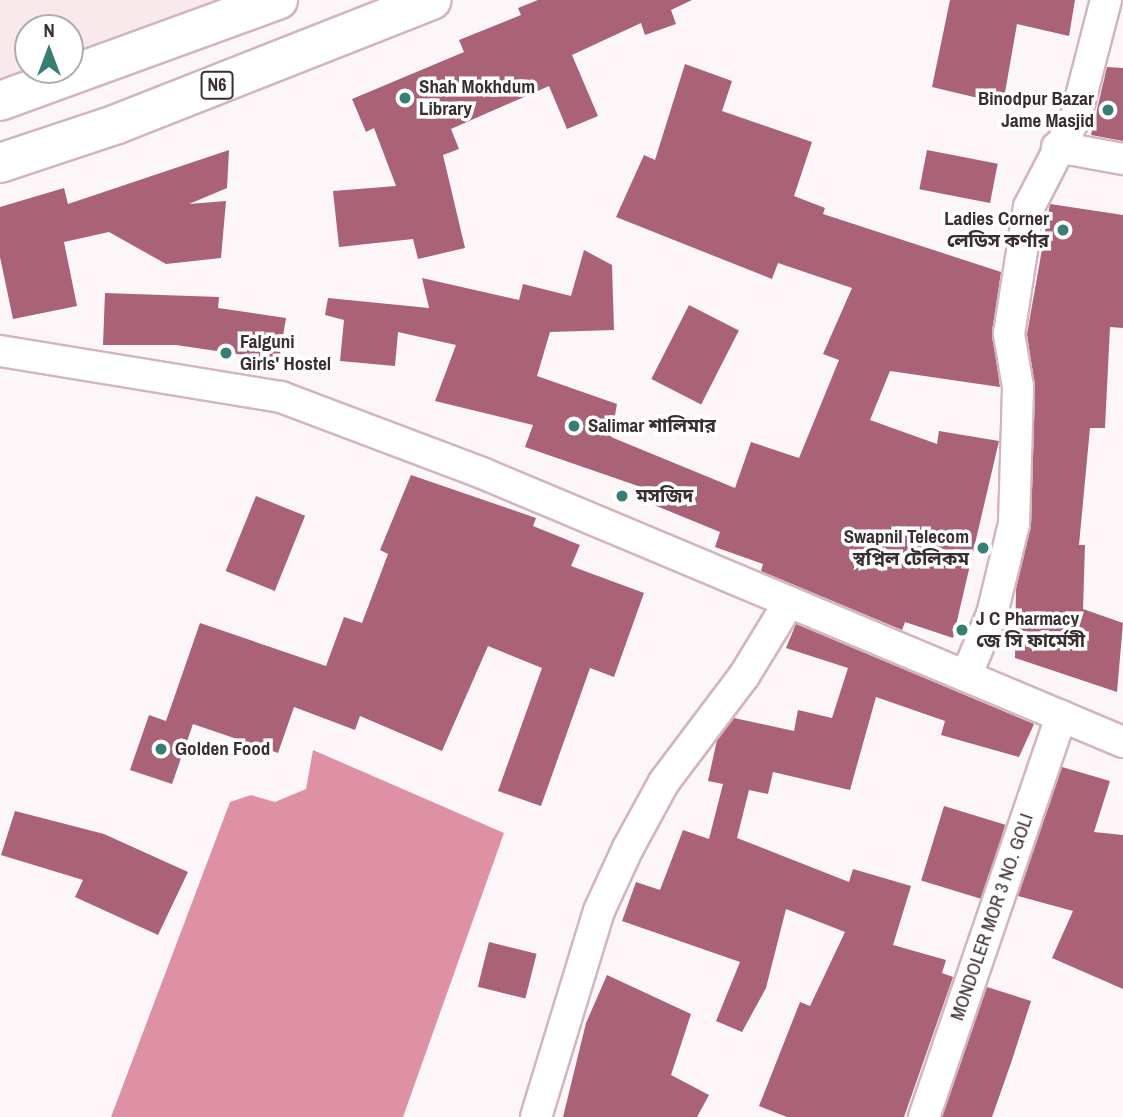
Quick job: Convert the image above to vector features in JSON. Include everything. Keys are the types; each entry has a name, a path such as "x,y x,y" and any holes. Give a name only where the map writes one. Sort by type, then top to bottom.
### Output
{"highway":[{"path":"0,101 278,0"},
{"name":"N6","path":"0,163 117,124 430,0"}],"street":[{"path":"966,676 992,614 1014,524 1018,387 1009,334 1012,298 1029,207 1093,68 1106,0"},
{"path":"1057,148 1123,159"},
{"path":"0,351 281,397 482,473 788,604 1123,742"},
{"path":"536,1117 599,911 628,848 664,782 744,676 788,604"},
{"name":"MONDOLER MOR 3 NO. GOLI","path":"924,1117 1061,716"}],"shaded area":[{"path":"0,0 221,0 84,54 84,14 14,14 14,80 0,85"},
{"path":"313,750 504,833 403,1117 111,1117 230,802 251,795 275,802 306,789"}],"building":[{"path":"538,0 692,0 671,10 676,24 645,35 641,23 572,55 598,116 567,129 549,86 451,129 459,149 443,155 465,248 418,259 413,239 339,247 333,191 396,186 374,128 366,132 352,99 464,52 459,40 521,15 518,8"},
{"path":"950,0 1075,0 1069,36 1017,24 1003,104 932,87"},
{"path":"685,64 732,81 722,111 812,142 794,196 825,208 823,214 1001,272 992,332 1000,387 890,371 870,420 937,444 939,431 999,441 953,638 905,622 902,630 761,571 763,564 715,547 720,532 637,498 641,487 525,447 533,425 435,401 456,345 398,332 395,366 340,361 344,320 325,315 328,298 429,308 422,278 519,300 523,284 571,296 584,250 612,265 614,330 550,332 537,376 617,404 611,437 735,488 751,442 799,458 839,360 823,354 852,288 778,263 772,279 616,217 644,155 655,160"},
{"name":"Binodpur Bazar Jame Masjid","path":"1107,67 1123,68 1123,141 1091,135"},
{"path":"229,150 227,188 189,204 226,201 221,258 166,264 109,232 64,242 77,306 13,319 0,257 0,207 64,188 68,204"},
{"path":"927,150 998,164 990,203 919,189"},
{"path":"1050,204 1123,215 1123,328 1110,327 1105,428 1090,428 1079,545 1085,545 1083,609 1123,623 1117,692 1015,658 1016,589 1031,525 1035,387 1027,334"},
{"path":"105,293 219,297 218,308 286,318 279,360 176,345 103,345"},
{"path":"689,305 739,330 701,404 651,379"},
{"path":"411,475 536,518 533,526 580,545 571,566 644,593 614,677 590,668 541,806 498,791 542,668 488,646 442,751 360,716 355,730 294,707 278,753 193,724 172,784 130,770 149,715 166,721 200,623 326,666 344,617 362,623 388,554 380,550"},
{"path":"256,496 305,516 275,591 226,571"},
{"path":"796,624 1034,724 1019,757 941,735 945,721 876,697 850,790 773,772 768,794 749,790 737,838 849,882 853,869 911,886 893,945 946,960 942,973 953,977 904,1117 787,1117 759,1106 800,1002 810,1006 845,932 786,909 766,988 742,1032 716,1021 740,962 622,921 636,882 660,890 683,830 709,839 723,784 708,781 717,740 734,718 794,731 798,710 832,718 848,668 786,648"},
{"path":"1062,767 1110,781 1094,832 1123,835 1123,989 1052,958 1073,911 1018,896"},
{"path":"944,806 1005,825 982,899 921,881"},
{"path":"15,811 104,834 188,872 158,935 75,897 83,880 1,855"},
{"path":"489,942 537,954 525,998 478,987"},
{"path":"607,975 691,1014 671,1075 709,1095 697,1117 563,1117 586,1023"},
{"path":"987,987 1031,1001 1011,1063 992,1117 942,1117"}],"place":[{"name":"Shah Mokhdum Library","path":"405,98"},
{"name":"Binodpur Bazar Jame Masjid","path":"1108,110"},
{"name":"Ladies Corner লেডিস কর্ণার","path":"1063,230"},
{"name":"Falguni Girls' Hostel","path":"226,353"},
{"name":"Salimar শালিমার","path":"574,426"},
{"name":"মসজিদ","path":"622,496"},
{"name":"Swapnil Telecom স্বপ্নিল টেলিকম","path":"983,548"},
{"name":"J C Pharmacy জে সি ফার্মেসী","path":"962,630"},
{"name":"Golden Food","path":"161,749"}]}
